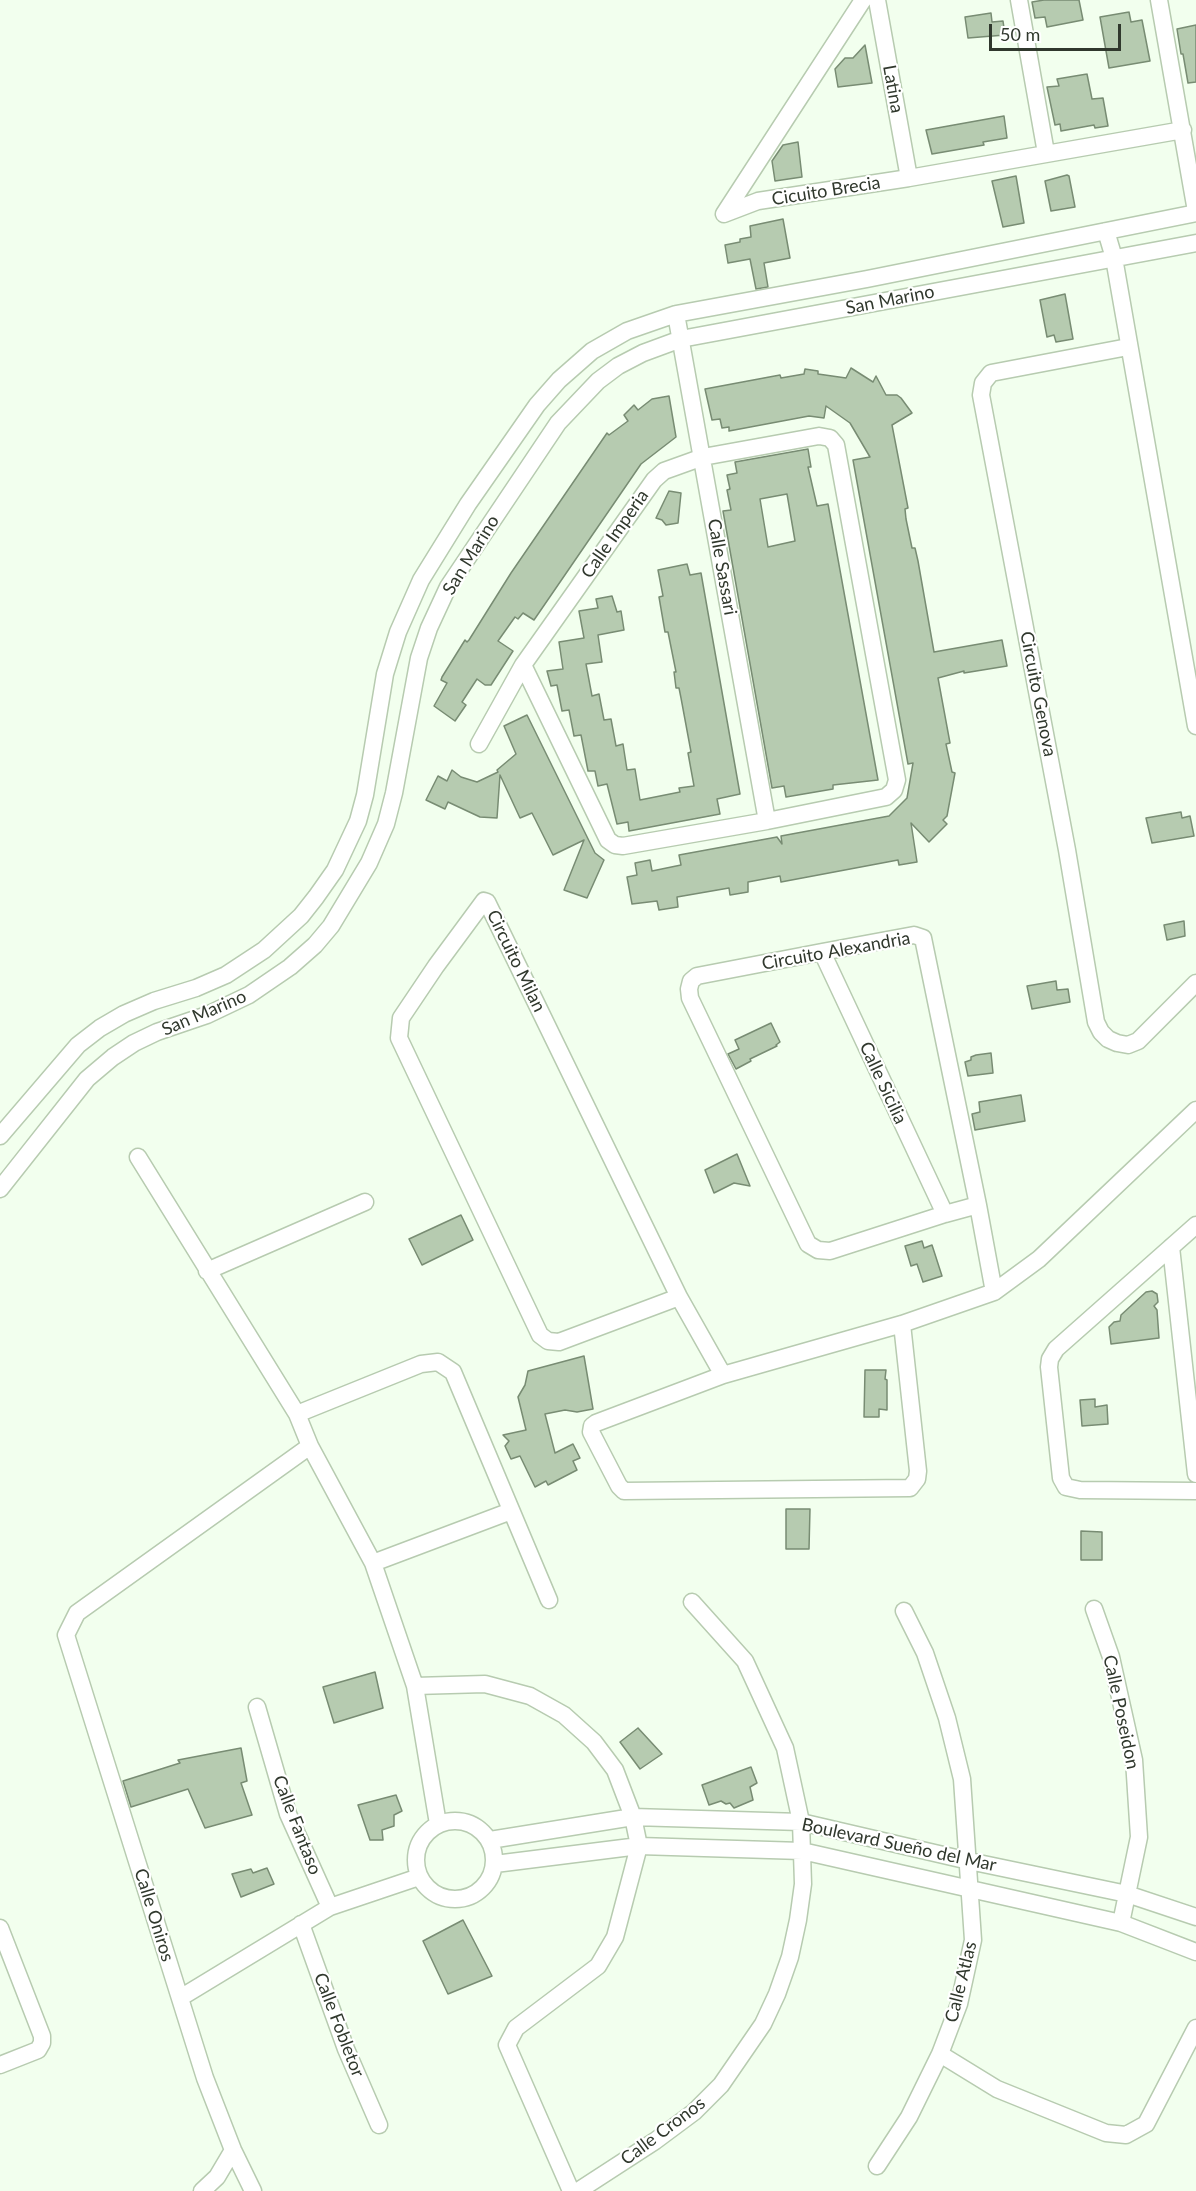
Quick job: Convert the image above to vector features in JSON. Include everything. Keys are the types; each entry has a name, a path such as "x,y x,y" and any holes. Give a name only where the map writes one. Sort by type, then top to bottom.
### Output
{"street":[{"name":"Cicuito Brecia","path":"863,0 724,214 758,201 909,178 1183,130"},
{"name":"Latina","path":"877,0 909,178"},
{"path":"1019,0 1046,153"},
{"path":"1159,0 1196,212"},
{"name":"San Marino","path":"0,1136 78,1045 100,1028 144,1005 196,988 226,975 264,950 301,916 316,897 335,870 358,821 365,795 385,674 408,606 421,580 468,504 537,405 559,380 592,351 627,331 676,314 1196,212"},
{"path":"1106,231 1114,258 1196,726"},
{"name":"San Marino","path":"0,1189 87,1079 113,1057 157,1032 207,1015 249,995 290,967 315,945 331,926 369,864 386,824 394,793 419,658 448,587 558,423 598,381 618,366 643,353 681,339 1196,243"},
{"name":"Calle Sassari","path":"676,314 767,821"},
{"name":"Circuito Genova","path":"1128,347 991,373 983,383 981,394 1067,850 1096,1022 1101,1032 1116,1043 1128,1044 1138,1041 1196,982"},
{"path":"537,405 558,423"},
{"name":"Calle Imperia","path":"479,744 523,665 654,480 664,471 703,457 819,436 830,438 836,445 897,780 894,790 886,797 767,821"},
{"path":"523,665 608,840 615,845 623,846 767,821"},
{"name":"Circuito Milan","path":"680,1297 559,1342 548,1341 540,1335 399,1038 401,1018 442,957 484,901 487,902 680,1297 723,1375"},
{"name":"Circuito Alexandria","path":"945,1214 830,1251 818,1250 808,1244 690,998 691,981 697,976 822,952 914,935 923,938 994,1292"},
{"name":"Calle Sicilia","path":"822,952 945,1214"},
{"path":"902,1324 918,1471 915,1484 905,1489 624,1491 619,1486 591,1432 592,1426 596,1423 723,1375 902,1324 994,1292 1038,1259 1196,1110"},
{"path":"138,1158 297,1414 310,1446 373,1563 415,1686 438,1824"},
{"path":"207,1271 365,1202"},
{"path":"945,1214 978,1205"},
{"path":"1196,1225 1056,1349 1050,1359 1049,1374 1061,1478 1066,1487 1080,1490 1196,1491"},
{"path":"1170,1247 1196,1474"},
{"path":"297,1414 421,1364 438,1362 453,1371 549,1600"},
{"name":"Calle Oniros","path":"253,2191 232,2150 205,2078 66,1635 77,1614 310,1446"},
{"path":"373,1563 512,1510"},
{"name":"Calle Cronos","path":"578,2191 656,2141 694,2112 721,2085 763,2024 777,1994 790,1957 798,1920 802,1884 801,1822 785,1748 745,1660 692,1602"},
{"name":"Calle Poseidon","path":"1094,1609 1111,1657 1134,1760 1139,1837 1121,1923"},
{"name":"Calle Atlas","path":"877,2166 909,2117 940,2054 959,2004 973,1940 962,1779 947,1718 925,1653 904,1611"},
{"path":"415,1686 485,1684 530,1696 564,1715 594,1742 615,1770 633,1817 639,1846 615,1938 598,1966 516,2028 507,2046 571,2191"},
{"name":"Calle Fantaso","path":"257,1707 288,1814 330,1907"},
{"name":"Boulevard Sueño del Mar","path":"490,1840 633,1817 801,1822 969,1861 1127,1894 1196,1917"},
{"path":"458,1820 478,1827 490,1840 495,1864 488,1883 472,1896 452,1900 432,1893 419,1877 415,1857 422,1837 438,1824 458,1820"},
{"name":"Boulevard Sueño del Mar","path":"495,1864 639,1846 802,1851 1121,1923 1196,1952"},
{"path":"180,1998 330,1907 419,1877"},
{"name":"Calle Fobletor","path":"301,1924 346,2049 379,2125"},
{"path":"0,1928 42,2036 42,2043 38,2050 0,2065"},
{"path":"940,2054 997,2089 1106,2133 1126,2135 1146,2124 1196,2028"},
{"path":"202,2191 217,2177 232,2150"}],"building":[{"path":"1079,0 1083,20 1047,27 1045,17 1035,18 1032,2"},
{"path":"1129,12 1131,22 1142,20 1150,61 1109,68 1100,17"},
{"path":"991,13 992,22 1003,21 1005,35 968,38 965,17"},
{"path":"1196,25 1196,82 1188,83 1177,29"},
{"path":"865,45 872,83 838,87 835,69 845,58 853,58"},
{"path":"1087,74 1092,99 1103,98 1108,126 1095,128 1094,125 1061,131 1060,124 1055,125 1047,87 1059,86 1057,79"},
{"path":"1004,116 1007,138 983,142 984,145 932,154 926,130"},
{"path":"798,142 802,177 775,181 772,161 783,145"},
{"path":"1067,175 1075,207 1051,211 1045,181"},
{"path":"1016,176 1024,223 1003,227 992,181"},
{"path":"783,219 790,258 764,263 768,287 756,289 750,259 728,263 725,245 751,237 750,226"},
{"path":"1065,294 1073,339 1056,342 1054,335 1047,337 1040,300"},
{"path":"851,368 873,382 876,376 886,395 897,395 912,413 892,425 908,508 905,509 906,519 912,548 915,548 918,561 934,652 1002,640 1007,666 964,673 964,671 938,678 950,743 946,744 952,772 955,773 947,816 943,820 947,824 929,842 911,823 917,862 899,865 898,860 781,882 780,876 748,882 748,892 730,895 729,888 677,897 678,907 659,910 657,901 632,904 627,877 637,875 635,863 650,860 652,871 681,865 679,855 777,837 782,844 781,836 889,816 907,798 913,763 908,764 853,460 870,457 850,423 826,406 824,418 809,416 729,431 729,427 722,428 720,419 712,420 705,389 780,375 781,378 804,374 805,369 818,371 818,374 846,378"},
{"path":"669,396 676,437 641,464 534,620 523,613 518,619 515,617 498,641 513,651 491,685 485,685 477,679 462,702 466,705 455,721 434,706 447,683 441,680 442,677 465,640 467,642 469,640 511,573 607,433 609,435 628,421 624,415 634,405 638,410 652,399"},
{"path":"808,449 811,467 808,467 817,506 828,504 878,780 833,785 833,789 786,797 784,786 772,788 723,511 731,510 727,475 737,473 735,462","holes":["787,494 795,541 768,547 760,499"]},
{"path":"669,491 681,493 678,523 666,525 662,520 656,518"},
{"path":"687,564 690,575 701,573 740,794 717,799 720,814 629,831 628,822 617,824 607,784 598,786 595,771 588,771 581,735 574,736 569,710 562,711 557,685 551,686 547,671 563,669 559,642 584,638 579,611 598,608 596,599 612,596 617,612 621,611 624,630 598,635 602,662 586,664 592,696 599,694 604,720 611,719 616,746 623,744 627,770 635,769 640,800 680,792 679,788 694,786 688,753 691,752 659,597 663,596 658,570"},
{"path":"527,715 595,853 604,860 587,898 564,890 584,840 553,855 532,813 520,818 500,775 497,818 480,817 448,802 445,809 426,800 438,776 447,781 452,770 461,777 477,782 498,772 497,770 516,754 504,726"},
{"path":"1181,812 1182,818 1190,816 1194,836 1152,843 1146,818"},
{"path":"1184,921 1185,936 1167,940 1164,925"},
{"path":"1056,981 1057,990 1068,989 1070,1002 1032,1009 1027,986"},
{"path":"771,1023 780,1042 777,1046 750,1059 751,1061 736,1069 728,1054 739,1049 735,1040"},
{"path":"991,1053 993,1073 968,1076 965,1062 976,1055"},
{"path":"1021,1095 1025,1121 975,1130 972,1114 980,1112 979,1102"},
{"path":"737,1154 750,1186 734,1183 714,1193 705,1170"},
{"path":"461,1215 473,1240 422,1265 409,1239"},
{"path":"922,1241 924,1248 932,1245 942,1276 923,1282 917,1264 911,1266 905,1246"},
{"path":"1152,1291 1157,1294 1158,1302 1154,1306 1157,1310 1159,1338 1111,1344 1109,1327 1114,1322 1120,1321 1121,1315 1146,1292"},
{"path":"584,1356 593,1409 577,1412 565,1410 545,1414 555,1453 573,1444 580,1458 573,1461 577,1470 548,1485 546,1481 535,1487 520,1456 511,1459 505,1446 509,1441 503,1435 526,1430 518,1397 525,1385 528,1371"},
{"path":"865,1370 886,1370 887,1410 879,1409 879,1417 864,1417"},
{"path":"1095,1399 1095,1407 1107,1405 1108,1424 1082,1426 1080,1400"},
{"path":"786,1509 810,1509 809,1549 786,1549"},
{"path":"1081,1531 1102,1532 1102,1560 1081,1560"},
{"path":"375,1672 383,1708 334,1723 323,1687"},
{"path":"638,1728 662,1754 640,1769 620,1742"},
{"path":"241,1748 247,1781 241,1783 252,1815 205,1828 188,1789 131,1807 123,1781 180,1763 178,1760"},
{"path":"751,1767 757,1783 750,1787 753,1800 734,1808 730,1803 726,1804 721,1801 709,1805 702,1785"},
{"path":"396,1795 402,1811 394,1815 394,1826 382,1830 383,1840 370,1840 358,1805"},
{"path":"267,1868 274,1884 241,1897 232,1874 251,1869 253,1873"},
{"path":"463,1920 492,1976 448,1994 423,1941"}]}
